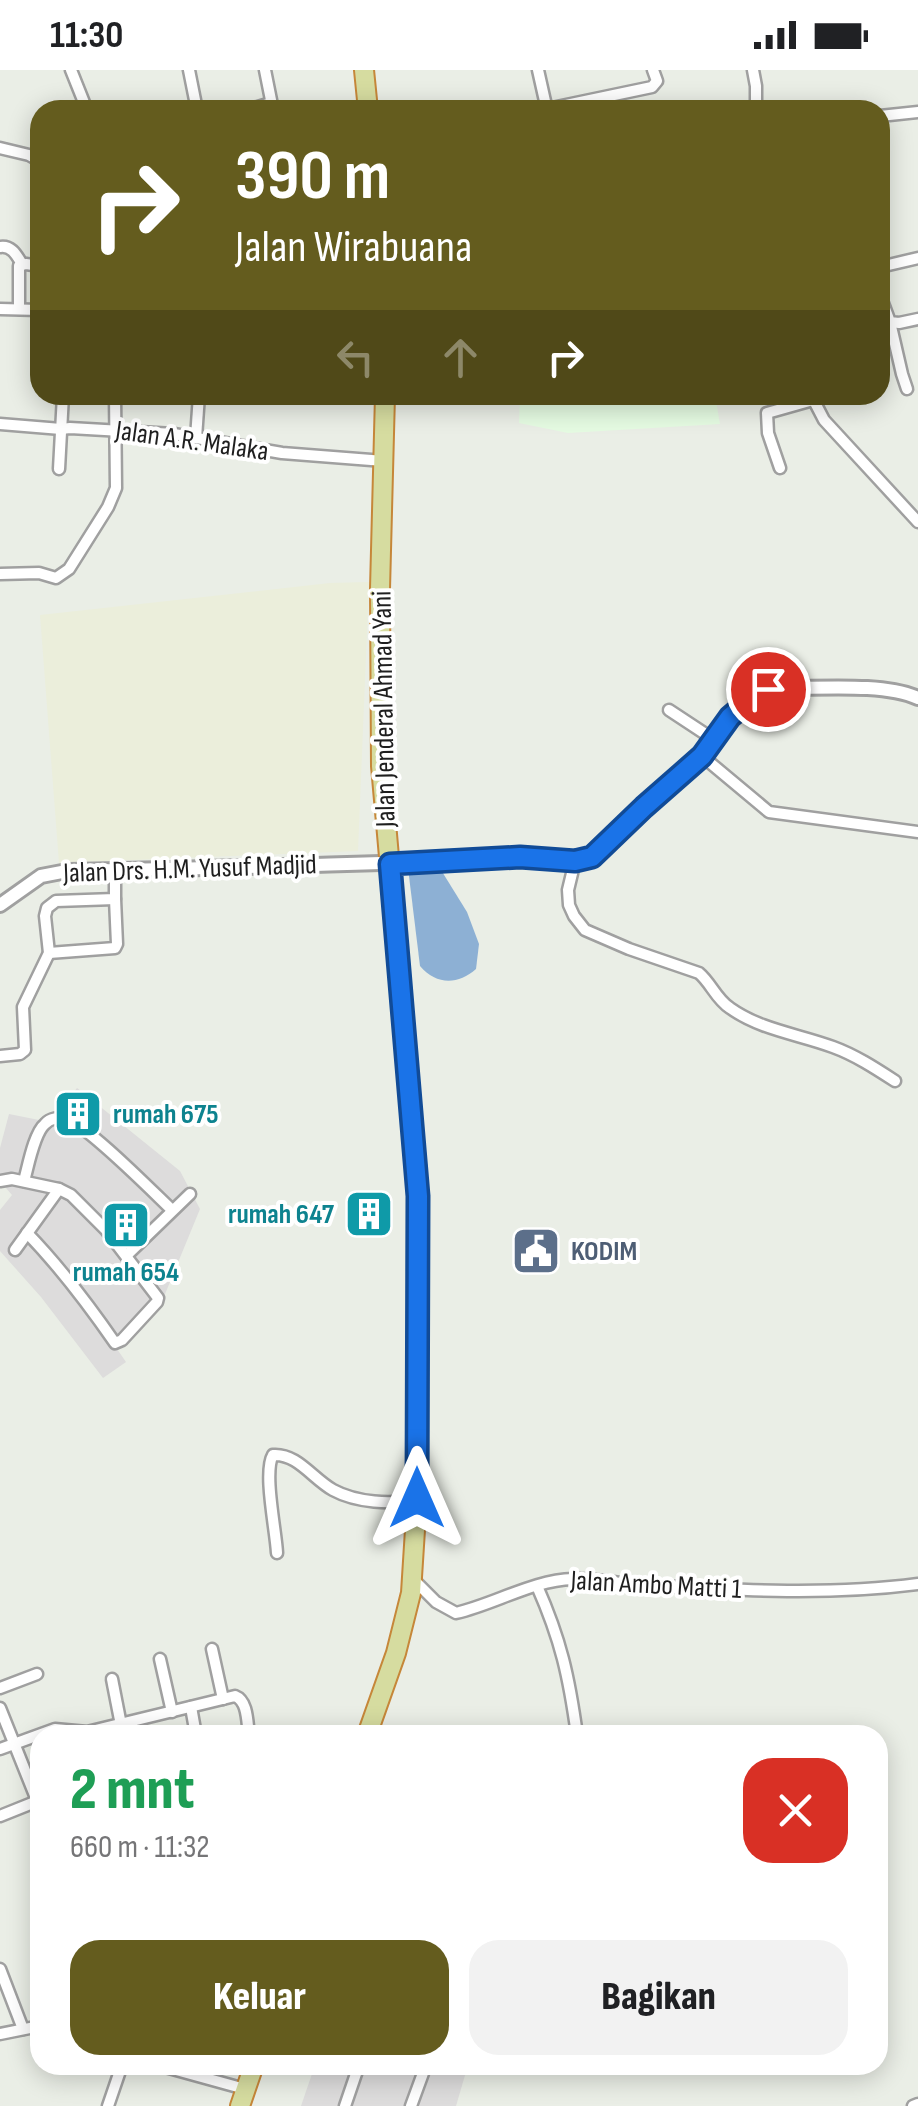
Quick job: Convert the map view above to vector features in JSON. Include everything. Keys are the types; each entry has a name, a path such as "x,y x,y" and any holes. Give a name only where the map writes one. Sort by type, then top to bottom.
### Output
{"highway":[{"path":"364,70 367,100"},
{"name":"Jalan Jenderal Ahmad Yani","path":"371,1725 396,1653 412,1578 417,1498 418,1196 380,766 385,405"}],"street":[{"path":"72,70 83,100"},
{"path":"188,70 195,100"},
{"path":"265,70 271,100"},
{"path":"538,70 545,100"},
{"path":"591,100 652,86 657,81 653,70"},
{"path":"753,70 756,100"},
{"path":"890,115 918,112"},
{"path":"0,148 30,156"},
{"path":"0,247 11,250 22,264 30,265"},
{"path":"890,265 918,258"},
{"path":"19,309 18,271 22,264"},
{"path":"0,309 30,310"},
{"path":"907,388 890,322 918,320"},
{"path":"59,469 63,405"},
{"path":"0,574 38,573 56,578 69,569 116,488 115,405"},
{"path":"196,438 198,405"},
{"path":"780,468 768,433 767,413 790,405"},
{"path":"816,405 834,432 918,522"},
{"name":"Jalan A.R. Malaka","path":"0,424 174,434 282,454 384,460"},
{"path":"895,1081 836,1048 778,1031 740,1014 719,999 699,973 585,930 569,905 568,890 575,861 599,853 702,756 730,717 768,689 870,689 918,698"},
{"path":"669,710 713,739"},
{"path":"702,756 769,812 918,832"},
{"name":"Jalan Drs. H.M. Yusuf Madjid","path":"0,905 52,872 520,857 575,861"},
{"path":"49,953 115,948 115,870"},
{"path":"0,1056 25,1052 23,1007 49,953 45,912 51,903 115,899"},
{"path":"24,1182 42,1125 52,1119 66,1119 106,1149 172,1210"},
{"path":"0,1181 12,1179 60,1190 79,1201 127,1255 158,1300 116,1343 52,1258 27,1233"},
{"path":"15,1250 60,1190"},
{"path":"127,1255 190,1194"},
{"path":"277,1553 269,1476 273,1455 286,1456 332,1489 356,1498 417,1498"},
{"name":"Jalan Ambo Matti 1","path":"412,1578 436,1602 456,1613 537,1586 578,1578 641,1585 792,1591 855,1591 918,1584"},
{"path":"537,1586 557,1632 574,1725"},
{"path":"212,1649 223,1699"},
{"path":"160,1659 172,1712"},
{"path":"0,1688 37,1674"},
{"path":"112,1679 120,1725 237,1696 243,1701 247,1725"},
{"path":"191,1707 194,1725"},
{"path":"0,1708 30,1781"},
{"path":"0,1749 30,1738"},
{"path":"0,1816 30,1806"},
{"path":"0,1970 24,2028"},
{"path":"0,2034 30,2027"},
{"path":"108,2106 119,2075"},
{"path":"184,2075 242,2097"},
{"path":"344,2106 355,2075"},
{"path":"411,2106 422,2075"}],"shaded area":[{"path":"520,405 717,405 720,424 568,433 519,423"},
{"path":"369,582 358,851 59,863 40,615"},
{"path":"408,868 441,870 467,912 479,944 476,969 462,978 440,980 420,966"},
{"path":"77,1088 180,1171 200,1209 163,1299 117,1349 126,1362 103,1378 0,1251 0,1210 12,1195 0,1181 0,1148 9,1114 39,1120 59,1112"},
{"path":"312,2075 465,2075 456,2106 301,2106"}],"place":[{"name":"rumah 675","path":"78,1114"},
{"name":"rumah 647","path":"369,1214"},
{"name":"rumah 654","path":"126,1225"},
{"name":"KODIM","path":"536,1251"}],"route":[{"path":"417,1498 418,1196 390,864 520,857 575,861 592,857 702,756 730,717 768,689"}]}
